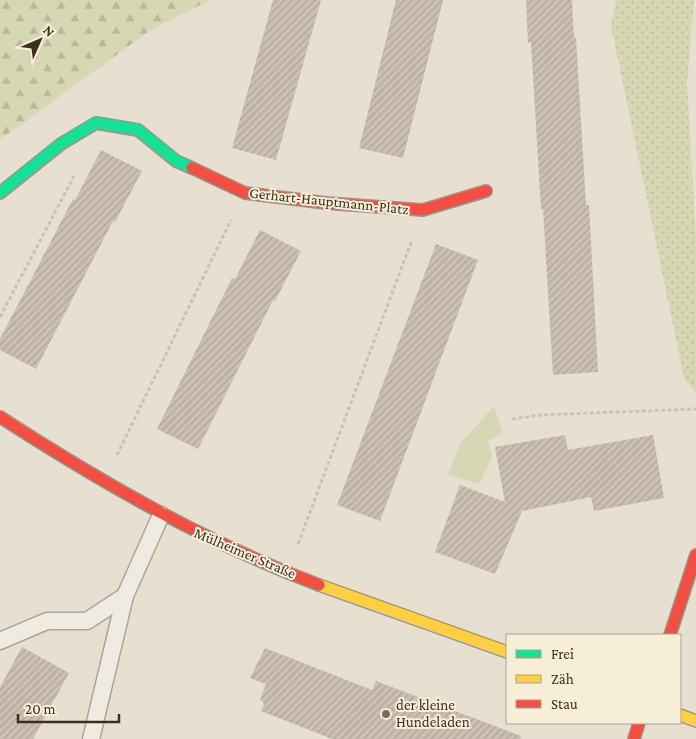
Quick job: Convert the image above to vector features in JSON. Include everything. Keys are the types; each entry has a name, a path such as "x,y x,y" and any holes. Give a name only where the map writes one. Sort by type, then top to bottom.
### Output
{"street":[{"name":"Gerhart-Hauptmann-Platz","path":"0,193 61,144 96,123 138,130 176,161 245,193 326,203 423,210 486,191"},
{"name":"Mülheimer Straße","path":"0,417 72,464 161,515 243,555 506,652"},
{"path":"670,634 696,555"},
{"path":"681,715 696,721"},
{"path":"634,739 639,724"}],"lane":[{"path":"91,739 125,596 161,515"},
{"path":"0,641 47,621 87,621 125,596"}],"path":[{"path":"0,317 79,166 61,144"},
{"path":"120,448 245,193"},
{"path":"307,519 423,210"},
{"path":"512,418 541,414 696,409"}],"green space":[{"path":"0,0 210,0 152,29 0,140"},
{"path":"616,0 694,0 687,84 696,238 696,394 684,378 611,26"},
{"path":"494,406 503,433 488,441 492,457 479,484 448,474 461,443"}],"building":[{"path":"273,0 321,0 276,160 232,148"},
{"path":"396,0 443,0 403,158 359,148"},
{"path":"526,0 572,0 586,205 589,205 598,372 553,375 531,42 528,43"},
{"path":"101,150 142,171 115,222 113,221 36,369 0,350 0,339 73,199 75,200"},
{"path":"260,230 301,251 275,301 273,300 198,449 157,429 232,278 235,279"},
{"path":"436,244 478,260 380,521 337,505"},
{"path":"565,435 568,450 653,435 664,498 594,511 591,497 522,511 495,574 435,552 460,485 505,502 495,447"},
{"path":"22,647 69,673 33,739 0,739 0,687"},
{"path":"265,648 372,690 376,681 521,736 520,739 332,739 261,711 264,704 260,699 266,684 250,678"}],"traffic: fast":[{"path":"0,193 61,144 96,123 138,130 176,161 192,168"}],"traffic: slow":[{"path":"319,585 506,652"},
{"path":"681,715 696,721"}],"traffic: jam":[{"path":"192,168 245,193 326,203 423,210 486,191"},
{"path":"0,417 77,465 155,510 235,550 319,585"},
{"path":"670,634 696,555"},
{"path":"634,739 639,724"}],"place":[{"name":"der kleine Hundeladen","path":"386,714"}]}
